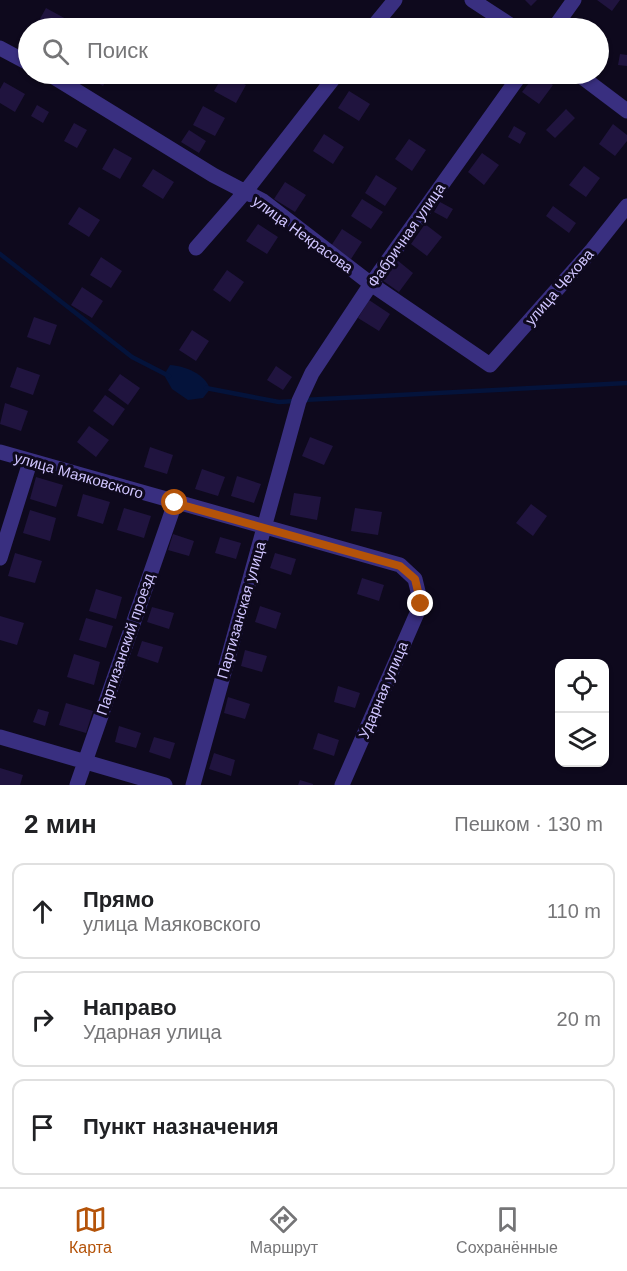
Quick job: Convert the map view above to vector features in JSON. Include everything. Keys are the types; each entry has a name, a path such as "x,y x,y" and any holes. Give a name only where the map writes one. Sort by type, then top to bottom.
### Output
{"street":[{"path":"380,18 395,0"},
{"path":"472,0 500,18"},
{"path":"561,18 574,0"},
{"path":"0,48 18,58"},
{"name":"улица Некрасова","path":"65,84 213,175 263,201 371,284 490,365"},
{"path":"196,248 245,192 329,84"},
{"name":"Фабричная улица","path":"299,401 312,373 371,284 514,84"},
{"path":"591,84 627,111"},
{"name":"улица Чехова","path":"490,365 592,250 627,206"},
{"name":"Партизанская улица","path":"193,785 299,401"},
{"name":"улица Маяковского","path":"0,452 400,566"},
{"path":"0,558 30,462"},
{"name":"Партизанский проезд","path":"77,785 175,503"},
{"name":"Ударная улица","path":"342,785 421,604 415,579 400,566"},
{"path":"0,737 165,785"}],"water":[{"path":"170,365 188,369 204,379 210,389 203,398 188,400 172,389 164,375"}],"building":[{"path":"525,0 537,0 531,6"},
{"path":"597,0 620,0 612,11"},
{"path":"46,8 64,18 40,18"},
{"path":"620,54 627,55 627,66 618,65"},
{"path":"4,82 25,94 15,112 0,103 0,89"},
{"path":"218,84 246,85 236,103 214,91"},
{"path":"528,84 553,85 539,104 522,92"},
{"path":"349,91 370,104 359,121 338,108"},
{"path":"37,105 49,112 43,123 31,116"},
{"path":"203,106 225,118 215,136 193,125"},
{"path":"566,109 575,118 555,138 546,130"},
{"path":"74,123 87,130 77,148 64,141"},
{"path":"613,124 627,135 627,141 615,156 599,144"},
{"path":"514,126 526,133 520,144 508,137"},
{"path":"189,130 206,141 199,153 181,142"},
{"path":"324,134 344,147 333,164 313,151"},
{"path":"409,139 426,150 412,171 395,159"},
{"path":"114,148 132,158 120,179 102,169"},
{"path":"482,153 499,165 484,185 468,172"},
{"path":"584,166 600,178 586,197 569,185"},
{"path":"153,169 174,182 163,199 142,186"},
{"path":"376,175 397,188 385,206 365,193"},
{"path":"285,182 306,195 295,212 274,199"},
{"path":"362,199 383,212 371,229 351,216"},
{"path":"440,202 453,209 447,219 434,212"},
{"path":"553,206 576,223 569,233 546,216"},
{"path":"79,207 100,220 89,237 68,224"},
{"path":"258,224 278,237 267,254 246,241"},
{"path":"425,224 442,237 427,256 411,244"},
{"path":"342,229 362,242 351,259 331,246"},
{"path":"101,257 122,271 111,288 90,275"},
{"path":"397,260 413,273 399,292 382,280"},
{"path":"227,270 244,282 230,302 213,290"},
{"path":"82,287 103,301 92,318 71,305"},
{"path":"369,300 390,314 379,331 358,318"},
{"path":"34,317 57,325 50,345 27,337"},
{"path":"192,330 209,341 196,361 179,350"},
{"path":"276,366 292,377 283,390 267,380"},
{"path":"17,367 40,375 33,395 10,387"},
{"path":"120,374 140,388 128,405 108,390"},
{"path":"105,395 125,409 113,426 93,411"},
{"path":"5,403 28,411 21,431 0,424"},
{"path":"89,426 109,440 96,457 77,442"},
{"path":"310,437 333,446 324,465 302,456"},
{"path":"150,447 173,455 167,474 144,467"},
{"path":"202,469 225,477 218,496 195,489"},
{"path":"237,476 261,484 254,503 231,496"},
{"path":"36,477 63,485 56,507 30,499"},
{"path":"294,493 321,497 317,520 290,515"},
{"path":"83,494 110,502 103,524 77,516"},
{"path":"531,504 547,516 533,536 516,523"},
{"path":"124,508 151,516 144,538 117,530"},
{"path":"355,508 382,512 378,535 351,531"},
{"path":"30,510 56,518 50,541 23,533"},
{"path":"173,534 194,541 189,556 168,550"},
{"path":"220,537 241,543 236,559 215,553"},
{"path":"15,553 42,561 35,583 8,576"},
{"path":"275,553 296,559 291,575 270,568"},
{"path":"362,578 384,585 379,601 357,594"},
{"path":"96,589 122,597 116,619 89,611"},
{"path":"260,606 281,613 276,629 255,622"},
{"path":"152,607 174,613 169,629 147,622"},
{"path":"0,616 24,623 17,645 0,640"},
{"path":"86,618 113,626 106,648 79,640"},
{"path":"142,641 163,647 158,663 137,656"},
{"path":"245,650 267,656 262,672 241,666"},
{"path":"74,654 100,662 94,685 67,677"},
{"path":"338,686 360,693 355,708 334,702"},
{"path":"228,697 250,704 245,719 224,713"},
{"path":"66,703 93,711 86,733 59,725"},
{"path":"38,709 49,712 45,726 33,722"},
{"path":"119,726 141,733 136,748 115,742"},
{"path":"318,733 339,740 334,756 313,749"},
{"path":"154,737 175,743 170,759 149,752"},
{"path":"214,753 235,760 231,776 209,769"},
{"path":"0,768 23,775 20,785 0,785"},
{"path":"300,780 313,784 313,785 298,785"}],"waterway":[{"path":"0,254 132,357 169,376"},
{"path":"303,400 627,383"},
{"path":"206,388 279,402 295,401"}],"route":[{"path":"175,503 400,566 415,579 421,604"}]}
